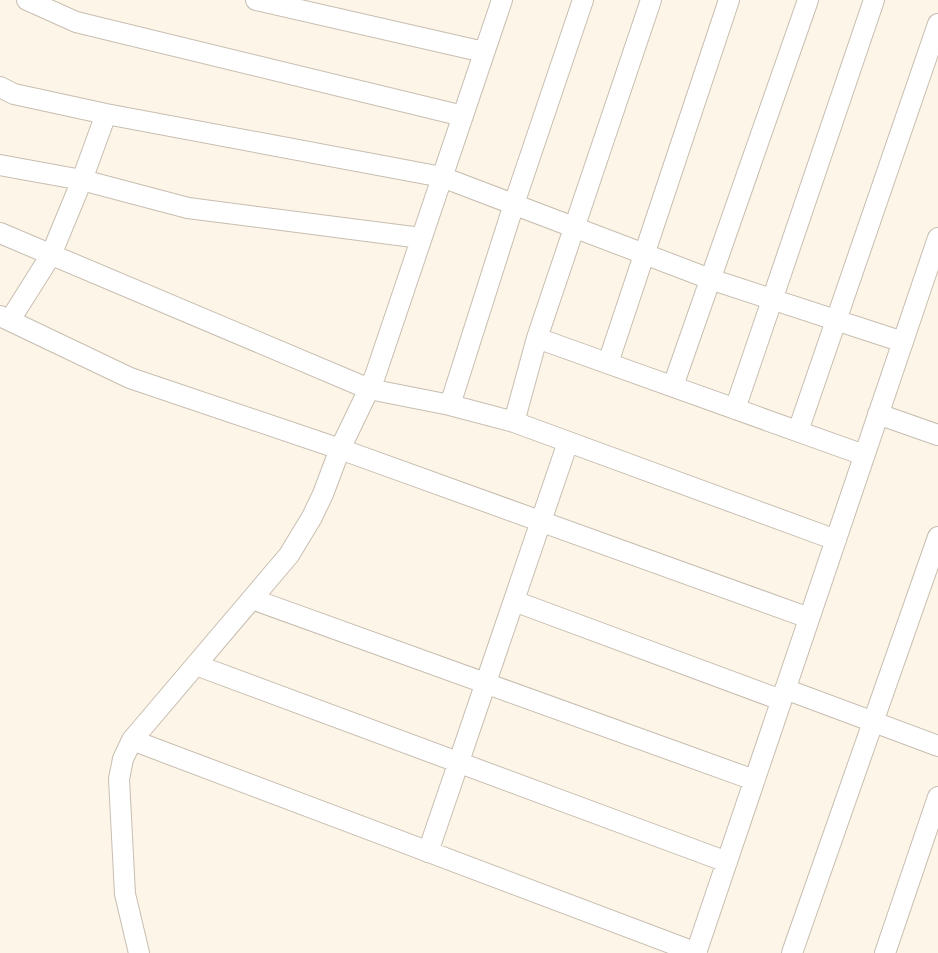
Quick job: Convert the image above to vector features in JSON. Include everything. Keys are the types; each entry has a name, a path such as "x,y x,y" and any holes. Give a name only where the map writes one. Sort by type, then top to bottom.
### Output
{"street":[{"path":"27,0 76,22 462,116"},
{"path":"256,0 484,52"},
{"path":"140,953 125,894 119,779 123,759 132,740 289,554 312,517 340,449 375,376 502,0"},
{"path":"450,404 514,204 584,0"},
{"path":"514,422 537,338 651,0"},
{"path":"608,363 729,0"},
{"path":"673,386 808,0"},
{"path":"735,409 874,0"},
{"path":"798,431 938,24"},
{"path":"0,87 14,94 106,114 442,177 710,278 903,342"},
{"path":"106,114 82,180 51,255 5,318 130,378 340,449 809,618"},
{"path":"0,165 82,180 188,208 422,238"},
{"path":"0,233 369,389 450,404 514,422 836,540"},
{"path":"132,740 696,953 878,414 903,342 934,263 938,238"},
{"path":"537,338 864,455"},
{"path":"878,414 938,435"},
{"path":"428,852 568,442"},
{"path":"792,953 938,537"},
{"path":"252,599 754,780"},
{"path":"514,601 783,695 873,722 938,746"},
{"path":"196,665 727,862"},
{"path":"884,953 938,797"}]}
